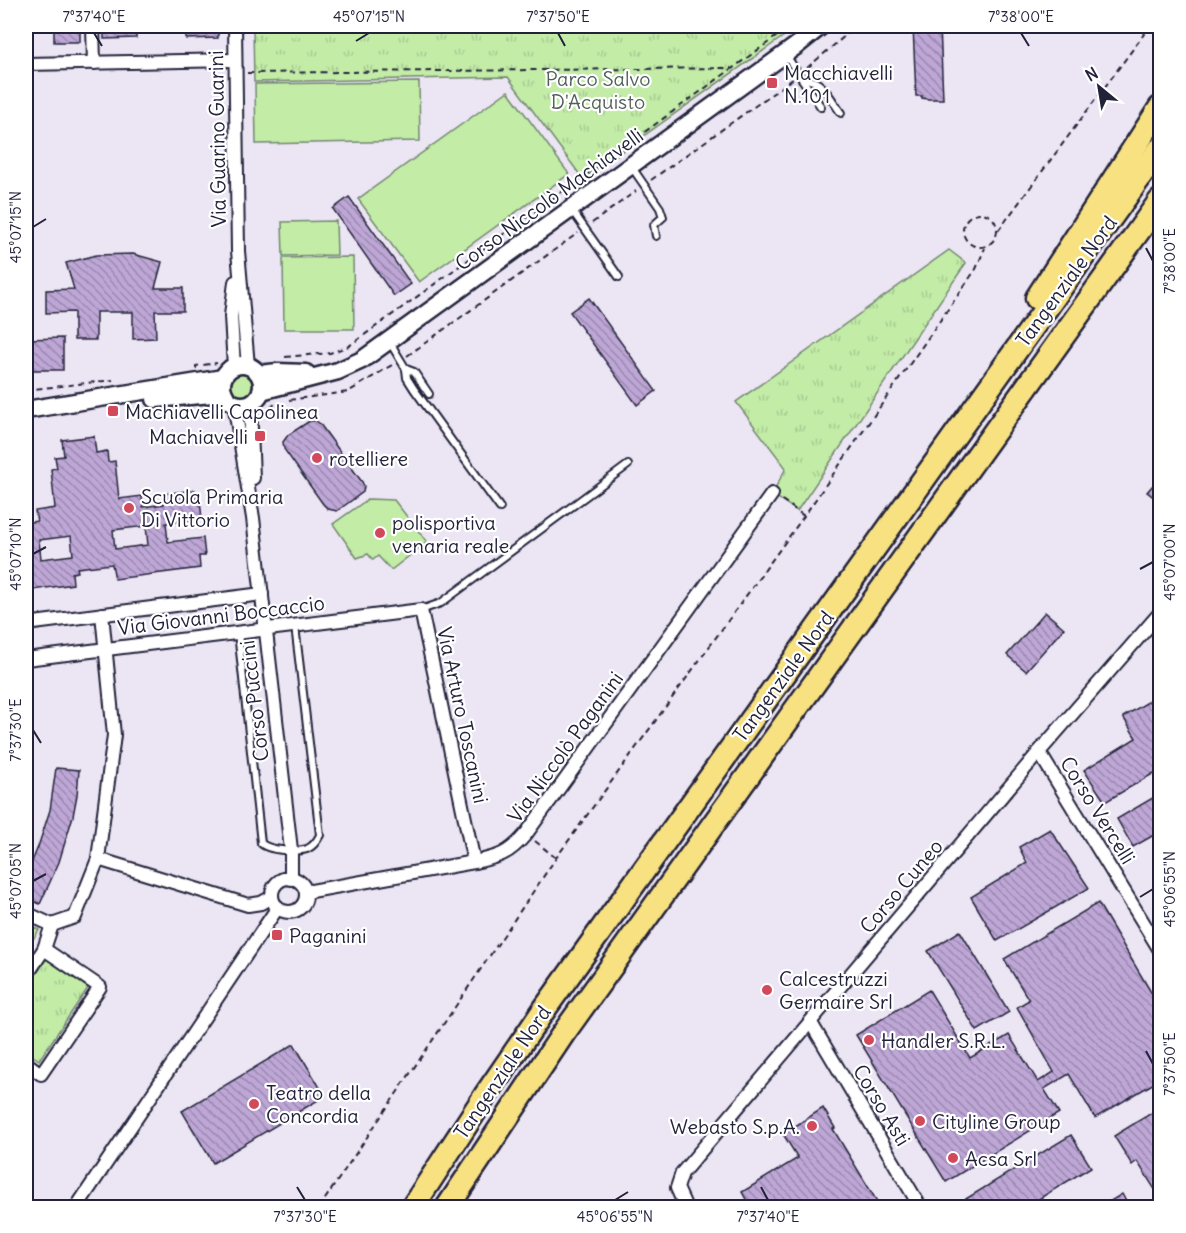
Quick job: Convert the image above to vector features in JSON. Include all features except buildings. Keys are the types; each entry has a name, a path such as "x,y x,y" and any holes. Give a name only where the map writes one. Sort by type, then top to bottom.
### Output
{"highway":[{"path":"942,454 1045,284 1161,108"},
{"name":"Tangenziale Nord","path":"412,1208 546,1007 1161,149"},
{"name":"Tangenziale Nord","path":"447,1208 563,1034 1161,201"},
{"path":"1082,310 1161,225"}],"street":[{"path":"93,26 94,63"},
{"name":"Via Guarino Guarini","path":"235,26 242,384 253,518"},
{"name":"Corso Niccolò Machiavelli","path":"26,410 242,384 278,371 324,373 350,366 389,341 821,26"},
{"path":"26,64 94,63 235,67"},
{"name":"Via Niccolò Paganini","path":"306,892 499,857 514,848 772,494"},
{"name":"Corso Puccini","path":"253,518 291,850 291,879"},
{"name":"Via Giovanni Boccaccio","path":"26,624 262,594"},
{"name":"Via Giovanni Boccaccio","path":"26,659 422,610"},
{"name":"Via Arturo Toscanini","path":"422,610 474,862"},
{"name":"Corso Cuneo","path":"686,1208 677,1188 682,1173 1039,752 1161,613"},
{"path":"26,913 52,925 75,917 98,859 114,735 102,614"},
{"name":"Corso Vercelli","path":"1039,752 1161,950"},
{"path":"98,859 248,905 275,902"},
{"path":"76,1208 275,902 276,886 280,881 291,879 298,881 306,892 303,905 297,910 284,911 275,902"},
{"path":"26,976 44,949 52,925"},
{"path":"26,1064 41,1074 100,987 44,949"},
{"name":"Corso Asti","path":"811,1023 921,1208"}],"lane":[{"path":"785,53 820,107"},
{"path":"801,76 818,82 841,112"},
{"path":"631,165 660,208 663,217 654,225 656,236"},
{"path":"571,208 619,277"},
{"path":"389,341 406,369 407,378 414,389 500,508"},
{"path":"406,369 414,372 429,394"},
{"path":"422,610 441,603 628,465"},
{"path":"238,633 261,843 268,849 307,849 316,843 320,835 295,626"}],"path":[{"path":"791,26 350,345 278,371 282,401 348,392 401,360 644,185 801,76 846,35 851,26"},
{"path":"319,1208 556,858 804,516 976,269 985,248 994,241 998,231 1150,26"},
{"path":"235,67 733,68"},
{"path":"985,248 971,246 964,238 962,227 972,214 983,213 994,219 998,231"},
{"path":"772,494 804,516"},
{"path":"526,834 556,858"}],"green space":[{"name":"Parco Salvo D'Acquisto","path":"253,26 798,26 583,179 508,77 254,82"},
{"path":"419,82 420,141 256,144 255,84"},
{"path":"508,91 569,174 419,282 358,199"},
{"path":"336,221 337,255 283,256 282,222"},
{"path":"949,250 966,263 797,511 772,494 786,468 736,402"},
{"path":"353,257 354,329 284,329 283,258"},
{"path":"242,372 251,376 255,385 251,394 242,398 233,394 229,385 233,376"},
{"name":"polisportiva venaria reale","path":"368,499 394,500 427,542 391,570 378,556 373,560 368,554 357,558 333,524"},
{"path":"26,924 39,930 26,950"},
{"path":"46,959 88,988 39,1060 26,1051 26,990"}],"place":[{"name":"Macchiavelli N.101","path":"772,83"},
{"name":"Machiavelli Capolinea","path":"113,411"},
{"name":"Machiavelli","path":"260,436"},
{"name":"rotelliere","path":"317,458"},
{"name":"Scuola Primaria Di Vittorio","path":"129,508"},
{"name":"polisportiva venaria reale","path":"380,533"},
{"name":"Paganini","path":"277,935"},
{"name":"Calcestruzzi Germaire Srl","path":"767,990"},
{"name":"Handler S.R.L.","path":"869,1040"},
{"name":"Teatro della Concordia","path":"254,1104"},
{"name":"Cityline Group","path":"920,1121"},
{"name":"Webasto S.p.A.","path":"812,1126"},
{"name":"Acsa Srl","path":"953,1158"}]}
